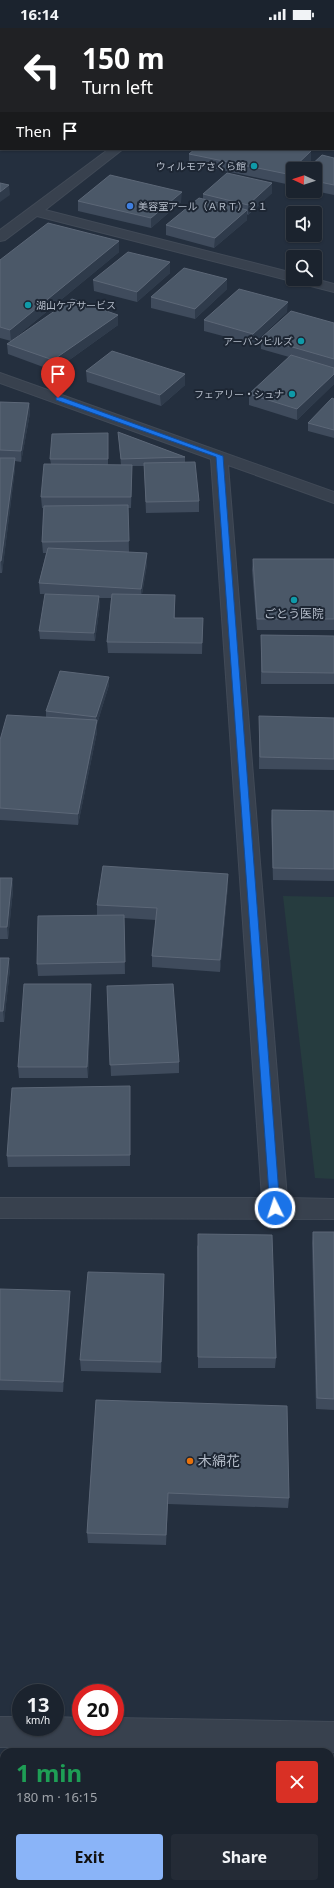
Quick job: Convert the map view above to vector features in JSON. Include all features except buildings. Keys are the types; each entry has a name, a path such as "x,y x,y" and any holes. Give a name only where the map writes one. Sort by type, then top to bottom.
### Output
{"street":[{"path":"0,237 116,150"},
{"path":"35,211 286,275"},
{"path":"322,285 334,288"},
{"path":"0,378 334,498"},
{"path":"219,456 275,1208"},
{"path":"0,1208 334,1209"},
{"path":"0,1732 334,1737"}],"green space":[{"path":"283,896 334,897 334,1179 315,1178"}],"place":[{"name":"ウィルモアさくら館","path":"254,166"},
{"name":"美容室アール（ＡＲＴ）２１","path":"130,206"},
{"name":"湖山ケアサービス","path":"28,305"},
{"name":"アーバンヒルズ","path":"301,341"},
{"name":"フェアリー・シュナ","path":"292,394"},
{"name":"ごとう医院","path":"294,600"},
{"name":"木綿花","path":"190,1461"}],"route":[{"path":"58,398 219,456 275,1208"}]}
